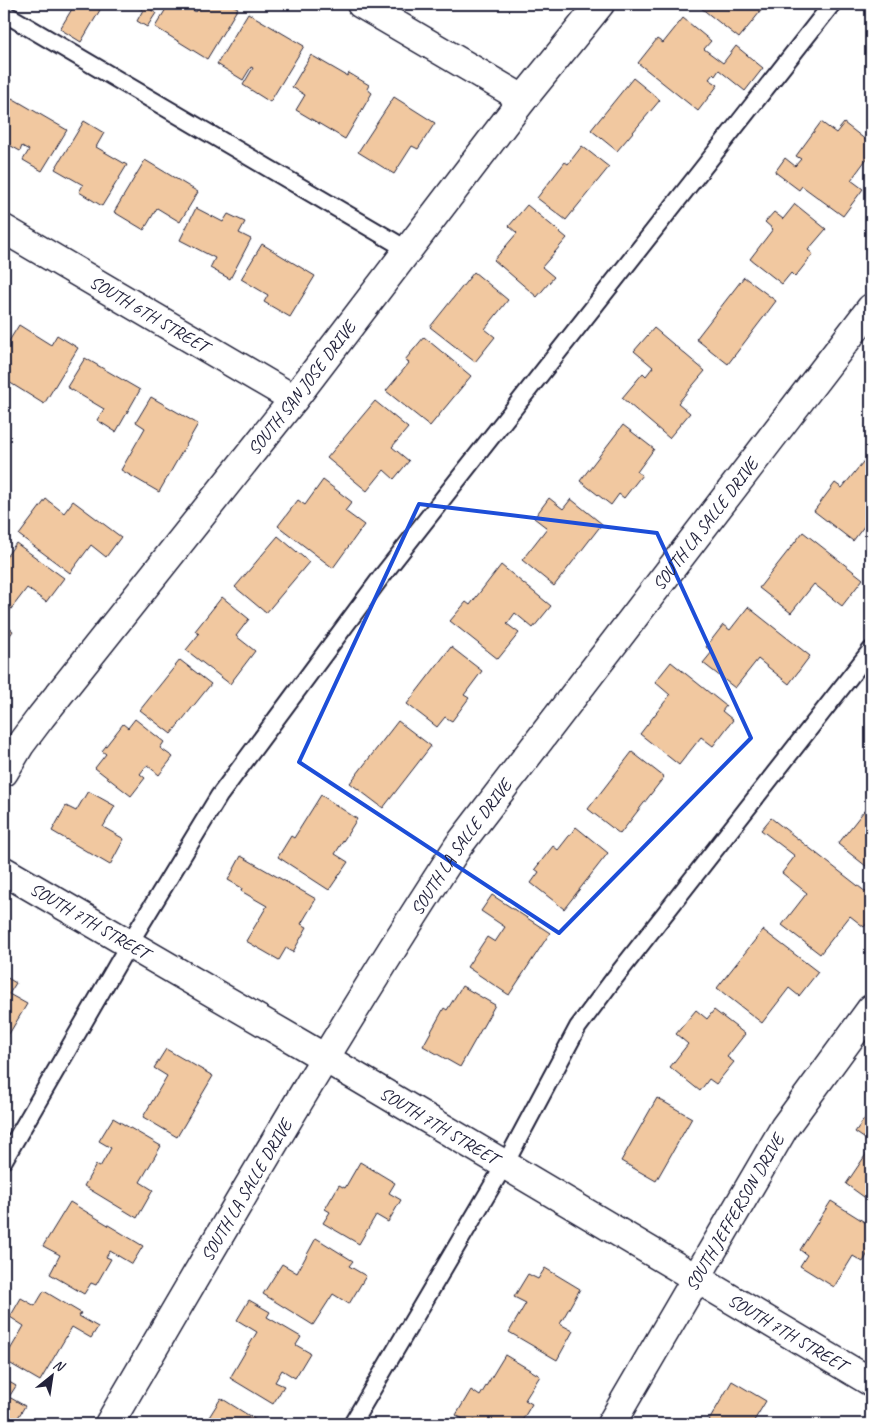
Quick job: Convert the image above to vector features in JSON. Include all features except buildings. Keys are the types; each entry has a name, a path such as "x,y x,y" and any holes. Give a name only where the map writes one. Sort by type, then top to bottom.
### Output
{"street":[{"path":"362,4 523,99"},
{"name":"SOUTH SAN JOSE DRIVE","path":"4,772 20,745 41,717 294,399 523,99 600,4"},
{"name":"SOUTH 6TH STREET","path":"4,229 294,399"},
{"name":"SOUTH LA SALLE DRIVE","path":"109,1424 325,1058 408,923 459,845 871,308"},
{"name":"SOUTH 7TH STREET","path":"4,871 505,1164 871,1382"},
{"name":"SOUTH JEFFERSON DRIVE","path":"611,1424 784,1128 871,1009"}],"lane":[{"path":"4,1160 129,944 219,796 382,576 832,4"},
{"path":"4,13 408,250"},
{"path":"352,1424 505,1164 578,1027 871,650"}],"highlighted area":[{"path":"419,504 657,533 751,738 559,933 299,762"}]}
